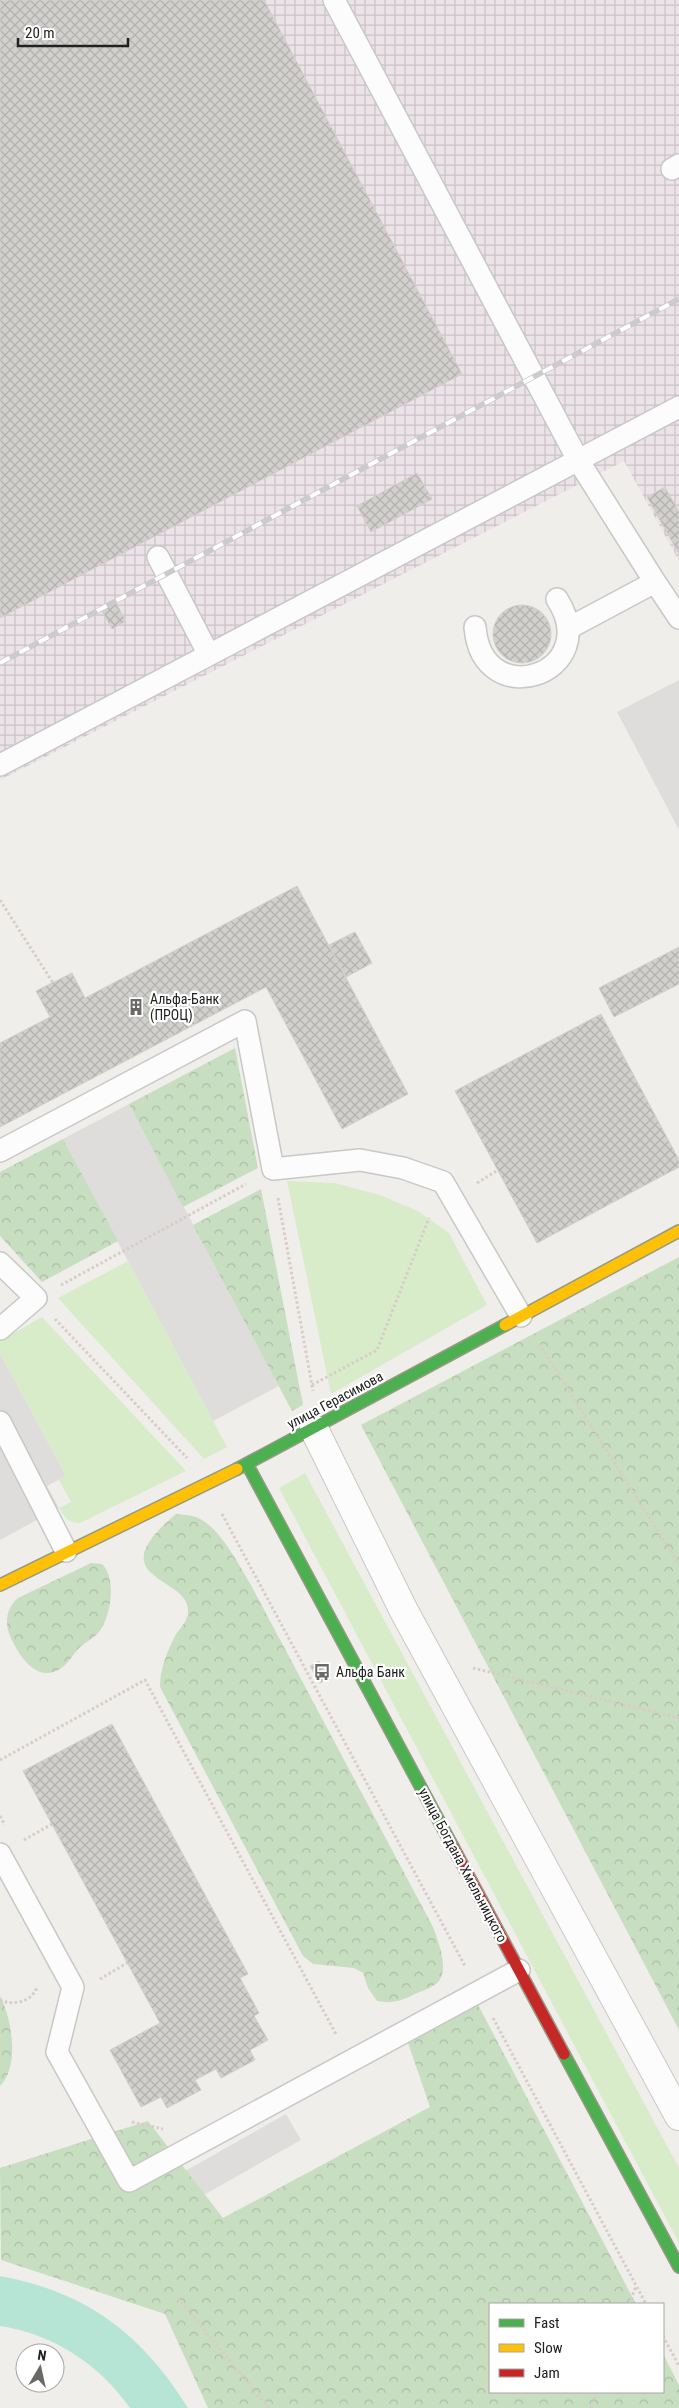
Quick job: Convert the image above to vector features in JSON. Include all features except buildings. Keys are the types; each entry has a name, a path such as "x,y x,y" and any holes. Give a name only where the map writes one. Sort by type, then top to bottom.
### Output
{"street":[{"name":"улица Герасимова","path":"0,1585 247,1464 314,1429 679,1230"},
{"path":"314,1429 404,1611 679,2116"},
{"name":"улица Богдана Хмельницкого","path":"247,1464 679,2267"}],"lane":[{"path":"334,0 578,460 679,618"},
{"path":"0,765 679,407"},
{"path":"158,557 209,655"},
{"path":"569,628 655,582"},
{"path":"475,627 476,642 482,656 492,667 505,675 520,678 535,676 550,669 561,658 567,644 569,628 565,612 557,599"},
{"path":"0,1151 245,1021 272,1169 360,1160 402,1168 443,1182 521,1316"},
{"path":"0,1263 36,1298 0,1329"},
{"path":"0,1422 66,1551"},
{"path":"8,1849 73,1987 57,2052 130,2181 520,1970"}],"path":[{"path":"0,900 53,983"},
{"path":"313,1393 272,1169 36,1298 194,1466 205,1483 645,2303"},
{"path":"472,1186 498,1170"},
{"path":"312,1385 377,1350 443,1182"},
{"path":"521,1316 679,1564"},
{"path":"467,1667 679,1718"},
{"path":"0,1760 145,1680 341,2043"},
{"path":"8,1849 52,1824"},
{"path":"98,1980 127,1963"},
{"path":"0,2000 8,2004 24,2000 36,1991 39,1983"},
{"path":"629,2303 636,2286"},
{"path":"178,2298 269,2408"},
{"path":"664,2338 679,2366"},
{"path":"590,2408 596,2393"}],"shaded area":[{"path":"0,0 679,0 679,561 624,461 0,780"},
{"path":"679,680 679,830 617,712"},
{"path":"129,1104 279,1386 213,1421 63,1139"},
{"path":"0,1353 66,1476 47,1486 59,1508 0,1540"},
{"path":"286,2114 301,2140 193,2201 178,2175"}],"green space":[{"path":"235,1048 258,1168 183,1207 129,1104"},
{"path":"63,1139 118,1241 42,1282 0,1236 0,1172"},
{"path":"287,1181 335,1183 380,1195 418,1211 449,1233 487,1305 331,1394"},
{"path":"261,1189 303,1405 292,1411 193,1225"},
{"path":"679,1257 679,2030 361,1425"},
{"path":"128,1261 227,1447 204,1459 58,1298"},
{"path":"42,1317 186,1471 80,1523 70,1521 65,1517 59,1508 71,1502 59,1480 66,1476 0,1353 0,1341"},
{"path":"305,1473 679,2168 679,2243 279,1488"},
{"path":"176,1514 196,1517 209,1525 230,1550 251,1585 433,1927 442,1954 443,1969 439,1981 431,1987 396,2001 377,2001 368,1988 363,1973 354,1968 313,1964 303,1956 160,1687 161,1673 167,1654 188,1613 185,1601 176,1591 153,1575 145,1565 144,1553 153,1536"},
{"path":"91,1563 102,1564 110,1578 111,1598 107,1617 103,1625 99,1632 78,1649 60,1669 51,1673 43,1673 36,1670 23,1658 8,1631 7,1620 11,1606 18,1598"},
{"path":"0,1996 11,2029 12,2055 10,2067 0,2086"},
{"path":"477,2003 635,2303 489,2303 489,2393 664,2393 664,2356 679,2385 679,2408 208,2408 165,2314 1,2260 0,2168 148,2121 223,2218 430,2107 405,2034"},
{"path":"0,2276 31,2283 60,2293 86,2305 109,2320 131,2338 151,2358 188,2408 130,2408 104,2378 89,2365 65,2349 65,2343 54,2343 20,2330 0,2326"}],"railway":[{"path":"0,663 679,299"}],"traffic: fast":[{"path":"237,1469 505,1325"},
{"path":"247,1464 453,1847"},
{"path":"564,2054 679,2267"}],"traffic: slow":[{"path":"505,1325 679,1231"},
{"path":"0,1585 237,1469"}],"traffic: jam":[{"path":"453,1847 564,2054"}],"place":[{"name":"Альфа-Банк (ПРОЦ)","path":"136,1007"},
{"name":"Альфа Банк","path":"322,1672"}]}
